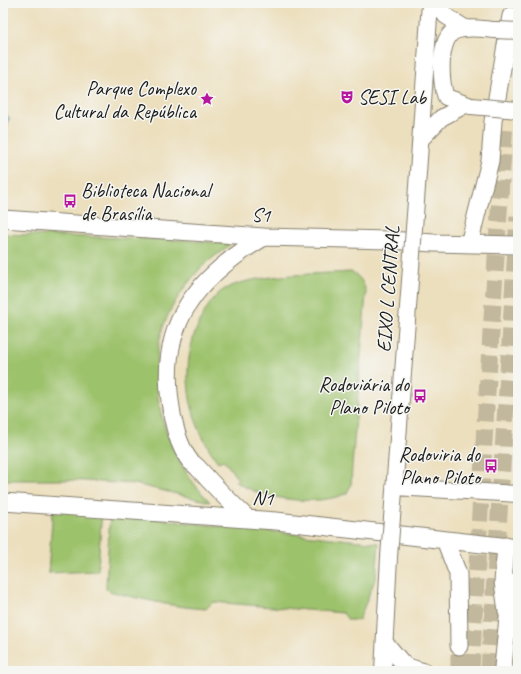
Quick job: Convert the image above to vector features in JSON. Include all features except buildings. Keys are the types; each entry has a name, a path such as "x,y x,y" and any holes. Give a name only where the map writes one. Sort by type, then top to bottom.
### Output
{"highway":[{"path":"505,122 514,16"},
{"path":"469,244 490,161 493,121 514,16"},
{"name":"S1","path":"3,219 264,237 518,245"},
{"path":"248,519 190,461 172,416 167,384 168,360 171,342 187,305 212,275 245,248 264,237"},
{"name":"N1","path":"3,502 248,519 512,547"},
{"path":"445,540 458,574 459,646"},
{"path":"508,617 503,582 512,547"},
{"path":"503,667 508,617 518,580"}],"main road":[{"name":"EIXO L CENTRAL","path":"383,671 389,557 430,3"},
{"path":"436,3 446,16 465,28"},
{"path":"514,16 496,30 465,28 454,31 447,39 444,46 442,80 446,97 468,106 518,110"},
{"path":"421,139 441,118 468,106"},
{"path":"394,487 518,494"},
{"path":"385,642 394,651 402,664 423,671"}],"green space":[{"path":"3,234 182,240 231,244 202,267 181,292 171,308 161,334 156,372 160,409 165,428 172,445 180,462 192,481 210,502 135,484 68,480 3,480"},
{"path":"351,272 362,281 366,293 351,485 347,493 321,500 274,497 246,488 235,481 239,481 224,460 218,462 207,446 199,429 193,410 189,392 188,373 194,335 202,317 209,305 221,291 237,284 251,280 304,274"},
{"path":"102,507 97,571 48,573 53,508"},
{"path":"110,512 181,522 379,543 376,577 359,620 348,620 343,613 213,602 206,609 194,608 121,594 109,591 106,588"}],"water":[{"path":"3,109 9,118 7,129 3,134"}],"tunnel":[{"path":"471,671 485,424 505,122"},
{"path":"489,671 518,216"},
{"path":"459,646 459,671"}],"place":[{"name":"SESI Lab","path":"347,97"},
{"name":"Parque Complexo Cultural da República","path":"207,99"},
{"name":"Biblioteca Nacional de Brasília","path":"70,201"},
{"name":"Rodoviária do Plano Piloto","path":"420,396"},
{"name":"Rodoviria do Plano Piloto","path":"491,466"}]}
